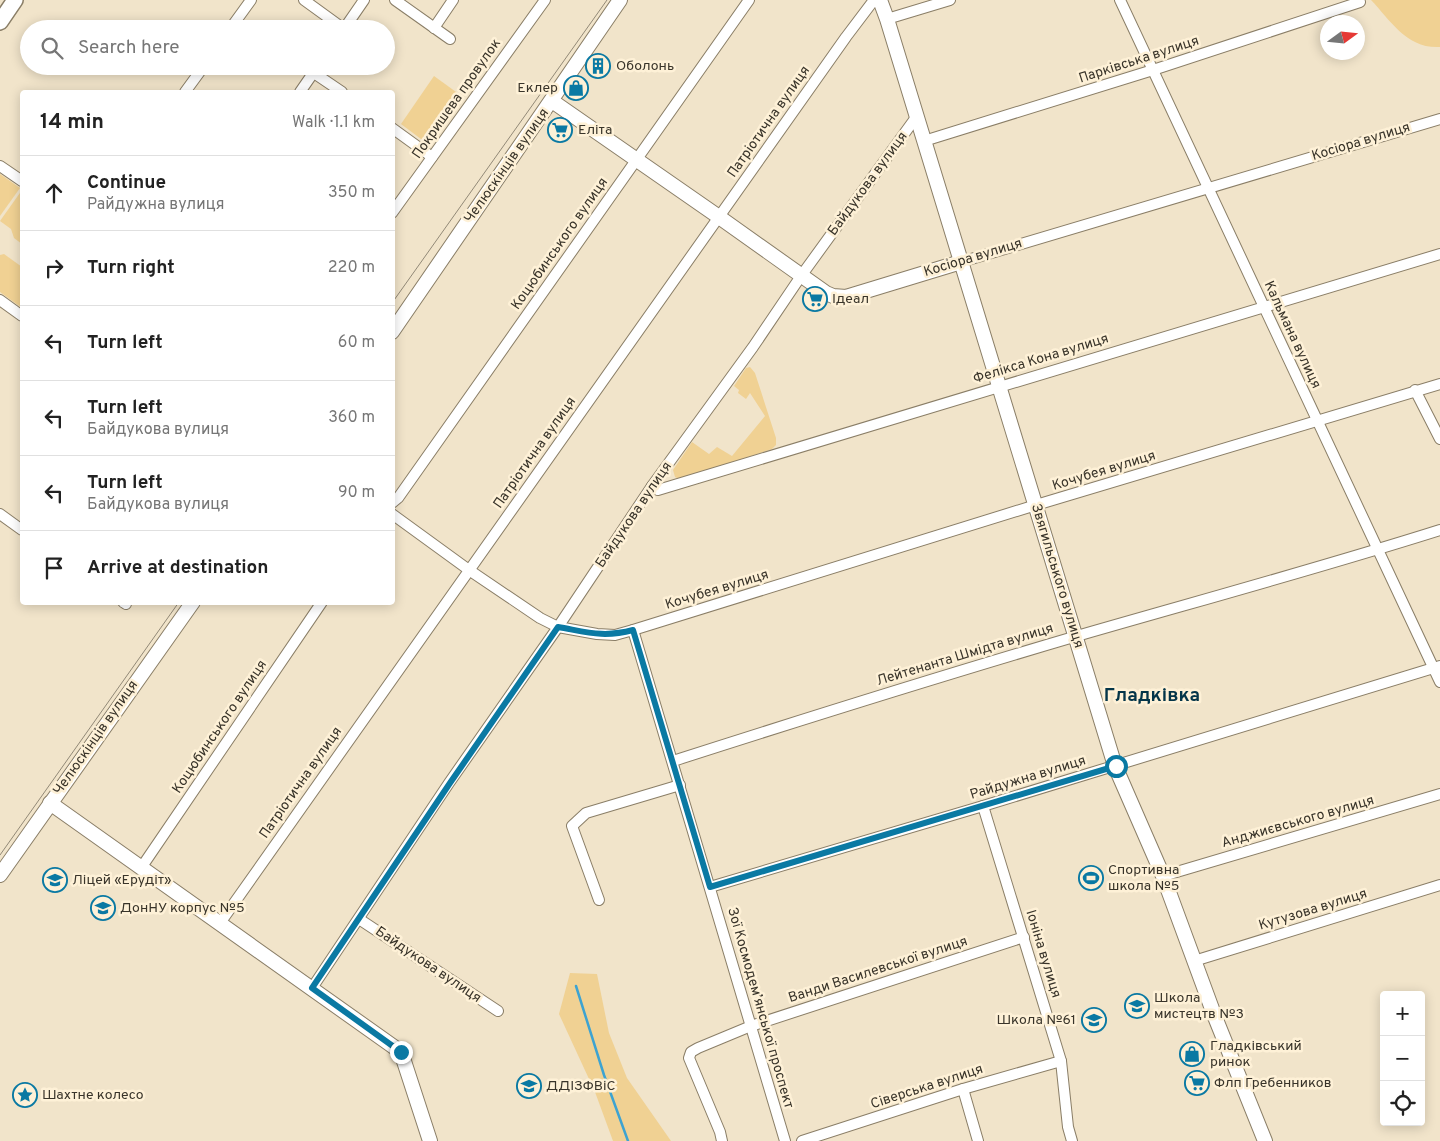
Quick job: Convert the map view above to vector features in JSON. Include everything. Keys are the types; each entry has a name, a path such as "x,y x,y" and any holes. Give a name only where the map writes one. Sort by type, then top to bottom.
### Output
{"main road":[{"path":"0,22 15,0"}],"street":[{"path":"236,20 250,0"},
{"path":"304,0 332,20"},
{"path":"350,20 364,0"},
{"path":"395,0 450,40"},
{"path":"434,28 453,0"},
{"name":"Покришева провулок","path":"395,209 545,0"},
{"name":"Челюскінців вулиця","path":"395,328 552,102 620,0"},
{"name":"Коцюбинського вулиця","path":"395,500 748,0"},
{"name":"Патріотична вулиця","path":"220,923 874,0"},
{"name":"Звягильського вулиця","path":"880,0 1116,766 1163,876 1214,1017 1265,1141"},
{"path":"887,19 950,0"},
{"name":"Кальмана вулиця","path":"1120,0 1378,550 1437,667 1440,682"},
{"name":"Парківська вулиця","path":"924,141 1153,70 1360,2"},
{"path":"186,90 197,75"},
{"path":"301,90 312,75"},
{"path":"322,75 340,90"},
{"name":"Косіора вулиця","path":"552,102 826,293 833,296 846,297 1440,119"},
{"name":"Байдукова вулиця","path":"312,988 652,486 917,116"},
{"path":"395,130 432,157"},
{"path":"0,166 20,180"},
{"name":"Фелікса Кона вулиця","path":"652,486 658,490 1440,254"},
{"path":"0,300 20,315"},
{"name":"Кочубея вулиця","path":"633,630 1036,505 1440,384"},
{"path":"1415,390 1440,439"},
{"path":"0,514 20,529"},
{"path":"395,516 469,570 540,618 558,627 597,634 615,635 633,630"},
{"name":"Лейтенанта Шмідта вулиця","path":"673,761 860,701 1378,550 1440,530"},
{"name":"Челюскінців вулиця","path":"0,875 190,605"},
{"name":"Коцюбинського вулиця","path":"142,868 320,605"},
{"name":"Зої Космодем’янської проспект","path":"633,630 785,1141"},
{"name":"Райдужна вулиця","path":"710,887 1116,766 1437,667"},
{"path":"599,900 572,826 586,813 680,786"},
{"name":"Анджиєвського вулиця","path":"1163,876 1440,794"},
{"path":"50,804 401,1052 430,1141"},
{"name":"Іоніна вулиця","path":"983,806 1061,1061 1068,1127 1072,1141"},
{"name":"Кутузова вулиця","path":"1194,961 1440,886"},
{"name":"Байдукова вулиця","path":"359,919 498,1011"},
{"name":"Ванди Василевської вулиця","path":"722,1141 689,1058 692,1052 751,1026 1024,936"},
{"name":"Сіверська вулиця","path":"802,1141 962,1090 1061,1061"},
{"path":"962,1090 978,1141"}],"shaded area":[{"path":"1371,0 1440,0 1440,47 1428,46 1409,39 1393,25"},
{"path":"434,76 463,97 429,145 401,124"},
{"path":"0,174 20,188 0,216"},
{"path":"20,193 20,242 14,238 11,229 0,221"},
{"path":"4,254 20,266 20,307 0,292 0,255"},
{"path":"750,367 755,373 776,438 776,445 772,449 691,476 679,479 675,477 673,470 692,442 709,454 717,447 732,456 765,416 750,393 746,399 738,393 739,390 734,386 746,368"},
{"path":"570,973 597,974 609,1033 627,1078 671,1141 613,1141 595,1092 559,1014"}],"waterway":[{"path":"576,986 604,1075 628,1141"}],"tram line":[{"path":"395,299 607,0"},
{"path":"0,855 177,605"}],"place":[{"name":"Оболонь","path":"598,66"},
{"name":"Еклер","path":"576,88"},
{"name":"Еліта","path":"560,130"},
{"name":"Ідеал","path":"815,299"},
{"name":"Спортивна школа №5","path":"1091,878"},
{"name":"Ліцей «Ерудіт»","path":"55,880"},
{"name":"ДонНУ корпус №5","path":"103,908"},
{"name":"Школа мистецтв №3","path":"1137,1006"},
{"name":"Школа №61","path":"1094,1020"},
{"name":"Гладківський ринок","path":"1192,1054"},
{"name":"Флп Гребенников","path":"1197,1083"},
{"name":"ДДІЗФВіС","path":"529,1086"},
{"name":"Шахтне колесо","path":"25,1095"}],"district":[{"name":"Гладківка","path":"1152,696"}],"route":[{"path":"401,1052 312,988 558,627 597,634 615,635 633,630 710,887 1116,766"}]}
